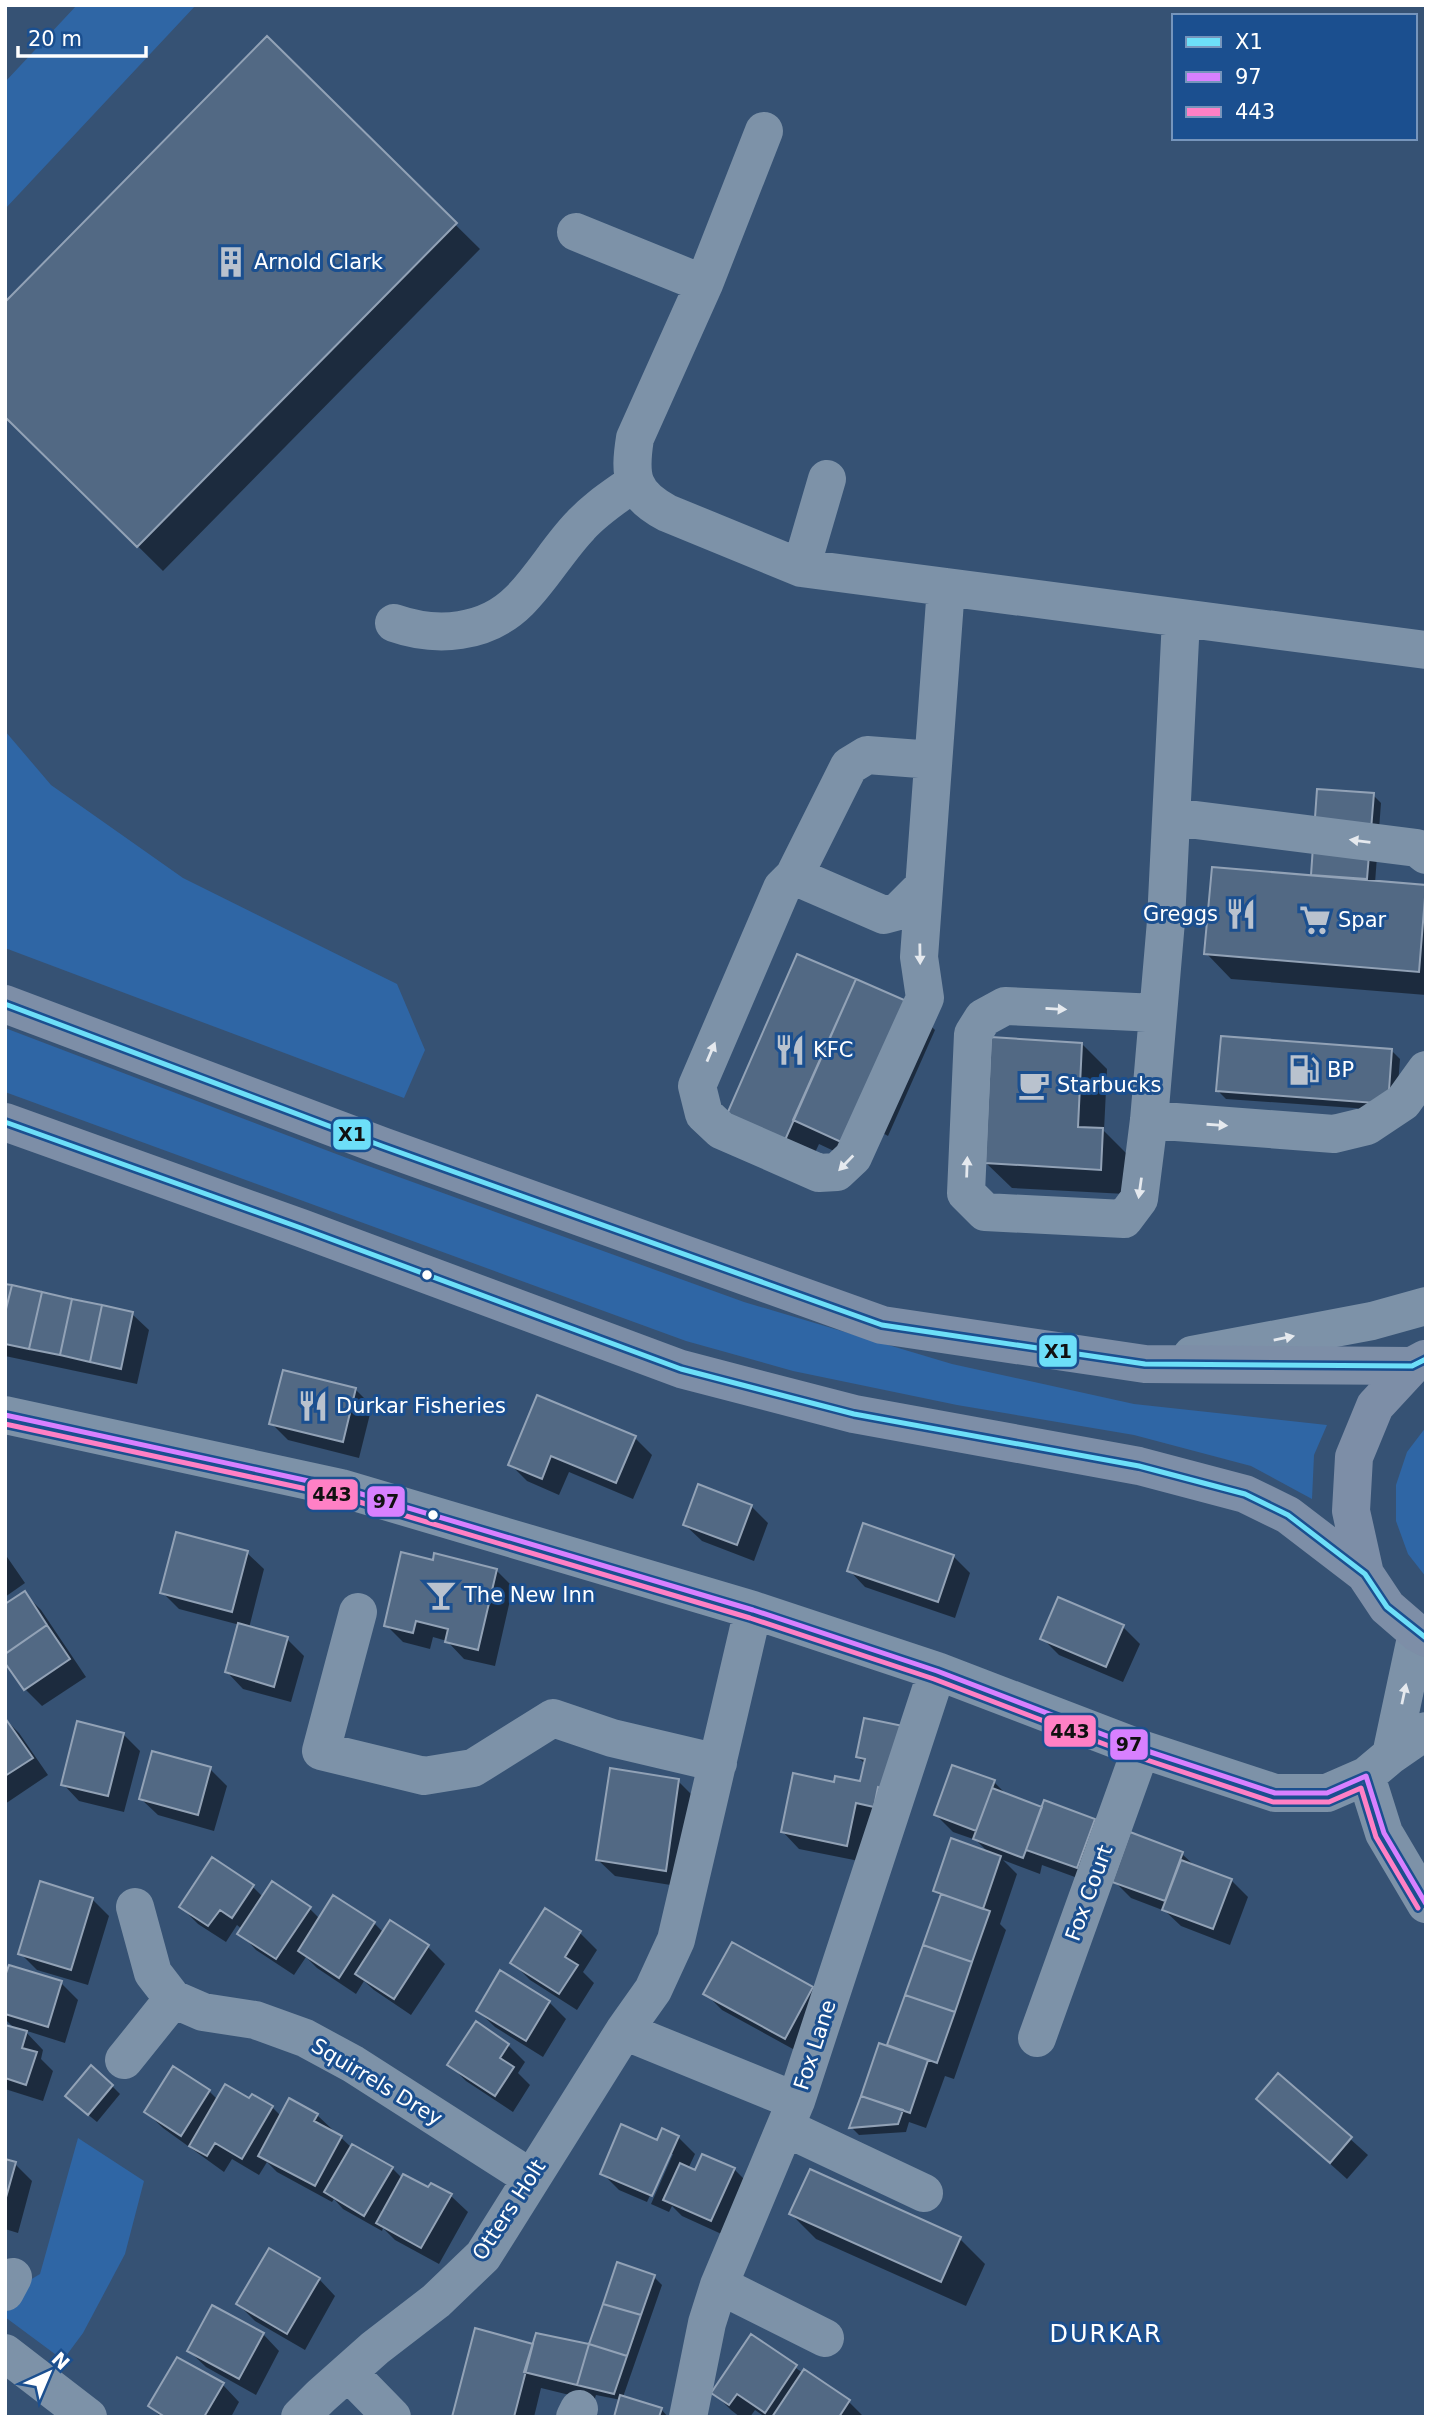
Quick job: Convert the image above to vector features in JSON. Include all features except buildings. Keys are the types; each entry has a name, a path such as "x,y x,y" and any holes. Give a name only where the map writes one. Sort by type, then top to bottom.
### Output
{"main road":[{"path":"5,1004 382,1146 883,1325 1145,1364 1419,1362"},
{"path":"5,1122 681,1369 854,1414 1139,1466 1245,1494 1287,1516 1365,1574 1387,1607 1421,1636"},
{"path":"1365,1574 1351,1511 1354,1457 1375,1406 1419,1362"}],"street":[{"path":"764,131 704,284 635,438 631,461 635,482 648,503 801,568 1426,650"},
{"path":"576,232 704,284"},
{"path":"801,568 827,479"},
{"path":"394,623 422,630 457,632 486,624 520,600 584,521 635,482"},
{"path":"933,760 867,755 849,766 794,876 782,888 697,1086 704,1114 721,1130 819,1173 837,1172 853,1157 925,998 919,957 946,587"},
{"path":"1157,1013 1005,1006 983,1018 973,1034 966,1193 985,1212 1124,1219 1139,1199 1149,1121 1166,921 1181,619"},
{"path":"1172,817 1417,848 1426,855"},
{"path":"794,876 884,915 899,911 923,886"},
{"path":"1149,1121 1334,1134 1367,1126 1403,1102 1426,1070"},
{"path":"1145,1364 1372,1321 1426,1306"},
{"path":"5,1415 341,1488 753,1610 937,1671 1141,1749 1275,1793 1327,1793 1378,1765 1426,1731"},
{"name":"Otters Holt","path":"300,2417 348,2372 436,2301 483,2256 624,2031 653,1990 676,1940 753,1610"},
{"path":"358,1612 321,1751 424,1776 473,1768 553,1718 612,1738 718,1763"},
{"path":"1421,1636 1378,1765 1384,1833 1426,1904"},
{"name":"Fox Lane","path":"688,2417 707,2323 719,2285 791,2115 937,1671"},
{"name":"Fox Court","path":"1037,2038 1141,1749"},
{"path":"1384,1833 1426,1844"},
{"path":"124,2060 173,1999 153,1973 135,1907"},
{"name":"Squirrels Drey","path":"173,1999 203,2012 255,2020 305,2038 364,2071 531,2178"},
{"path":"624,2031 791,2115 925,2193"},
{"path":"719,2285 825,2338"},
{"path":"5,2353 88,2417"},
{"path":"348,2372 391,2417"}],"shaded area":[{"path":"77,5 196,5 5,209 5,82"},
{"path":"5,731 51,785 183,878 397,984 425,1050 404,1098 5,948"},
{"path":"5,1028 360,1163 744,1302 952,1364 1134,1404 1327,1425 1314,1455 1312,1499 1251,1466 1134,1435 957,1405 793,1371 686,1341 5,1092"},
{"path":"1426,1427 1426,1577 1408,1554 1396,1521 1396,1485 1407,1452"},
{"path":"78,2138 144,2181 125,2254 83,2333 63,2360 5,2317 5,2295 40,2274"}],"transit line":[{"name":"X1","path":"5,1004 382,1146 882,1325 1145,1364 1412,1366 1426,1359"},
{"name":"X1","path":"5,1122 681,1369 854,1414 1139,1466 1245,1494 1288,1515 1365,1574 1387,1607 1426,1638"},
{"name":"97","path":"5,1415 341,1488 753,1610 937,1671 1141,1749 1275,1793 1327,1793 1366,1776 1384,1833 1426,1904"},
{"name":"443","path":"5,1424 339,1496 750,1618 934,1679 1138,1757 1273,1802 1329,1802 1361,1788 1376,1837 1418,1908"}],"place":[{"name":"Arnold Clark","path":"231,262"},
{"name":"Greggs","path":"1241,914"},
{"name":"Spar","path":"1315,920"},
{"name":"KFC","path":"790,1050"},
{"name":"BP","path":"1304,1070"},
{"name":"Starbucks","path":"1034,1085"},
{"name":"Durkar Fisheries","path":"313,1406"},
{"name":"The New Inn","path":"441,1595"}],"district":[{"name":"DURKAR","path":"1106,2334"}]}
